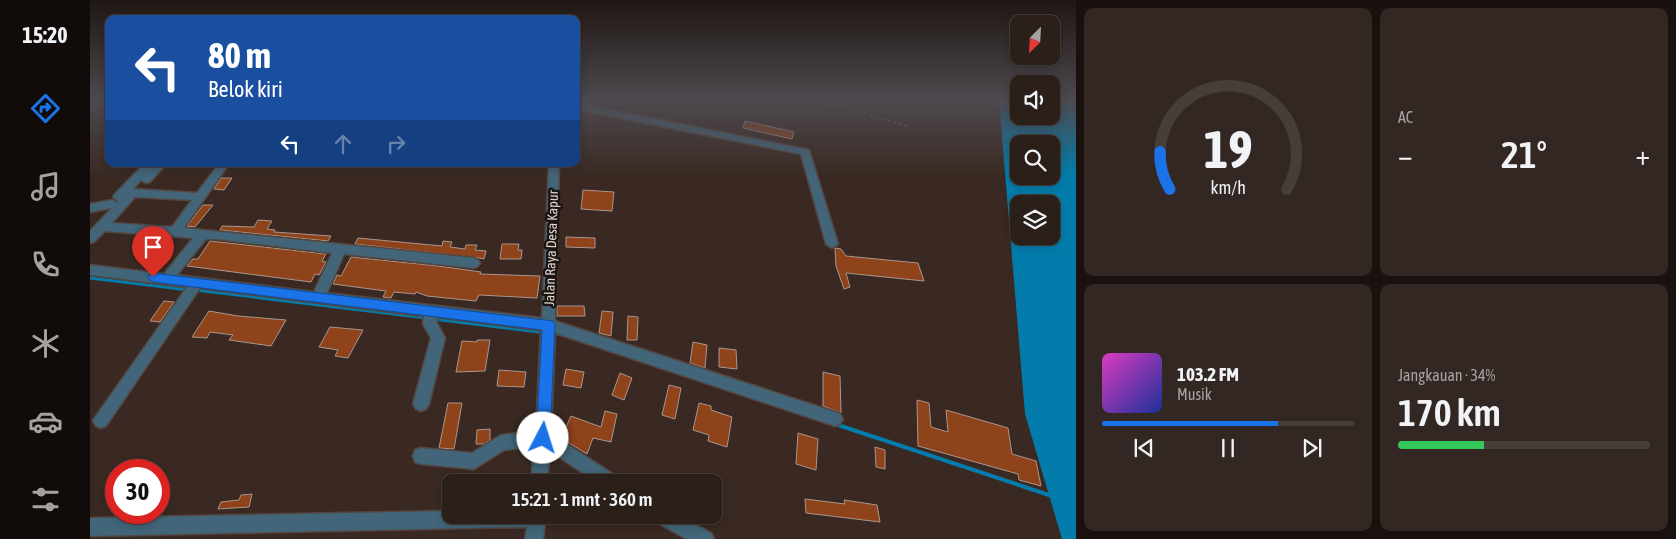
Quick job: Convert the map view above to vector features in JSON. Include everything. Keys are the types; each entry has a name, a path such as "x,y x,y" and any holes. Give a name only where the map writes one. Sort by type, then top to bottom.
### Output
{"street":[{"path":"671,125 805,152 832,244"},
{"path":"90,239 112,204 147,167"},
{"path":"96,227 158,167"},
{"path":"174,232 222,167"},
{"name":"Jalan Raya Desa Kapur","path":"541,474 549,325 554,167"},
{"path":"132,193 199,196"},
{"path":"90,208 112,204"},
{"path":"96,227 203,234 474,263"},
{"path":"168,279 203,234"},
{"path":"318,298 340,249"},
{"path":"90,270 318,298 431,316 549,325 835,419"},
{"path":"101,421 197,283"},
{"path":"421,404 438,338 431,316"},
{"path":"421,456 474,461 501,443 543,438 598,474"},
{"path":"90,527 442,518"},
{"path":"534,539 535,524"},
{"path":"677,524 705,539"}],"water":[{"path":"1001,125 1076,125 1076,539 1062,539 1025,414 1011,245 1060,245 1060,195 1010,195 1010,233"}],"building":[{"path":"744,125 764,125 794,132 792,139 743,128"},
{"path":"221,178 232,178 224,190 214,189"},
{"path":"583,190 614,192 612,211 581,209"},
{"path":"203,205 213,205 195,227 187,226"},
{"path":"258,220 272,221 267,229 275,230 274,232 331,236 328,241 220,230 222,226 254,227"},
{"path":"566,237 595,238 595,248 566,247"},
{"path":"358,238 442,246 443,241 452,242 450,247 465,249 466,245 477,245 475,250 486,251 484,259 355,244"},
{"path":"210,241 326,254 322,261 326,262 319,275 315,274 311,282 187,266 193,259 198,259"},
{"path":"502,244 519,244 518,250 522,250 521,259 500,259"},
{"path":"835,248 841,249 846,256 918,263 924,281 846,273 850,287 844,289 836,266"},
{"path":"351,257 438,266 481,272 480,274 540,276 537,298 479,295 476,301 427,296 416,292 415,294 394,292 391,298 383,297 386,291 333,284 337,275 341,276"},
{"path":"164,301 174,302 160,322 150,321"},
{"path":"557,306 584,306 585,316 557,316"},
{"path":"209,311 238,316 286,320 271,346 229,340 233,335 210,332 207,338 192,337"},
{"path":"602,311 613,312 611,336 599,333"},
{"path":"628,316 638,317 637,340 627,340"},
{"path":"330,327 363,330 348,358 335,356 338,350 319,347"},
{"path":"477,340 490,340 485,371 456,372 462,341 477,342"},
{"path":"693,342 707,345 705,368 690,363"},
{"path":"719,348 736,350 737,369 719,367"},
{"path":"566,369 584,372 581,388 563,385"},
{"path":"499,370 526,372 524,387 497,386"},
{"path":"823,372 840,376 841,413 823,406"},
{"path":"620,373 632,378 624,400 612,395"},
{"path":"669,385 681,388 675,419 662,415"},
{"path":"917,400 929,403 931,427 948,432 946,410 1008,428 1012,454 1036,461 1041,486 1019,480 1018,474 918,446"},
{"path":"448,403 462,403 454,449 439,448"},
{"path":"699,403 711,406 711,410 732,417 727,447 708,441 709,435 693,430"},
{"path":"605,411 617,414 611,442 593,438 587,454 561,438 571,416 601,427"},
{"path":"490,429 490,440 484,444 476,444 477,430"},
{"path":"798,433 818,439 816,470 796,464"},
{"path":"875,447 885,450 885,469 876,467"},
{"path":"252,494 249,507 218,509 221,502 239,500 241,495"},
{"path":"805,499 845,504 844,500 877,505 880,522 806,513"}],"waterway":[{"path":"90,278 189,290"},
{"path":"195,290 427,318"},
{"path":"433,319 539,332"},
{"path":"835,424 1052,496"}],"route":[{"path":"153,277 549,325 543,438"}]}
